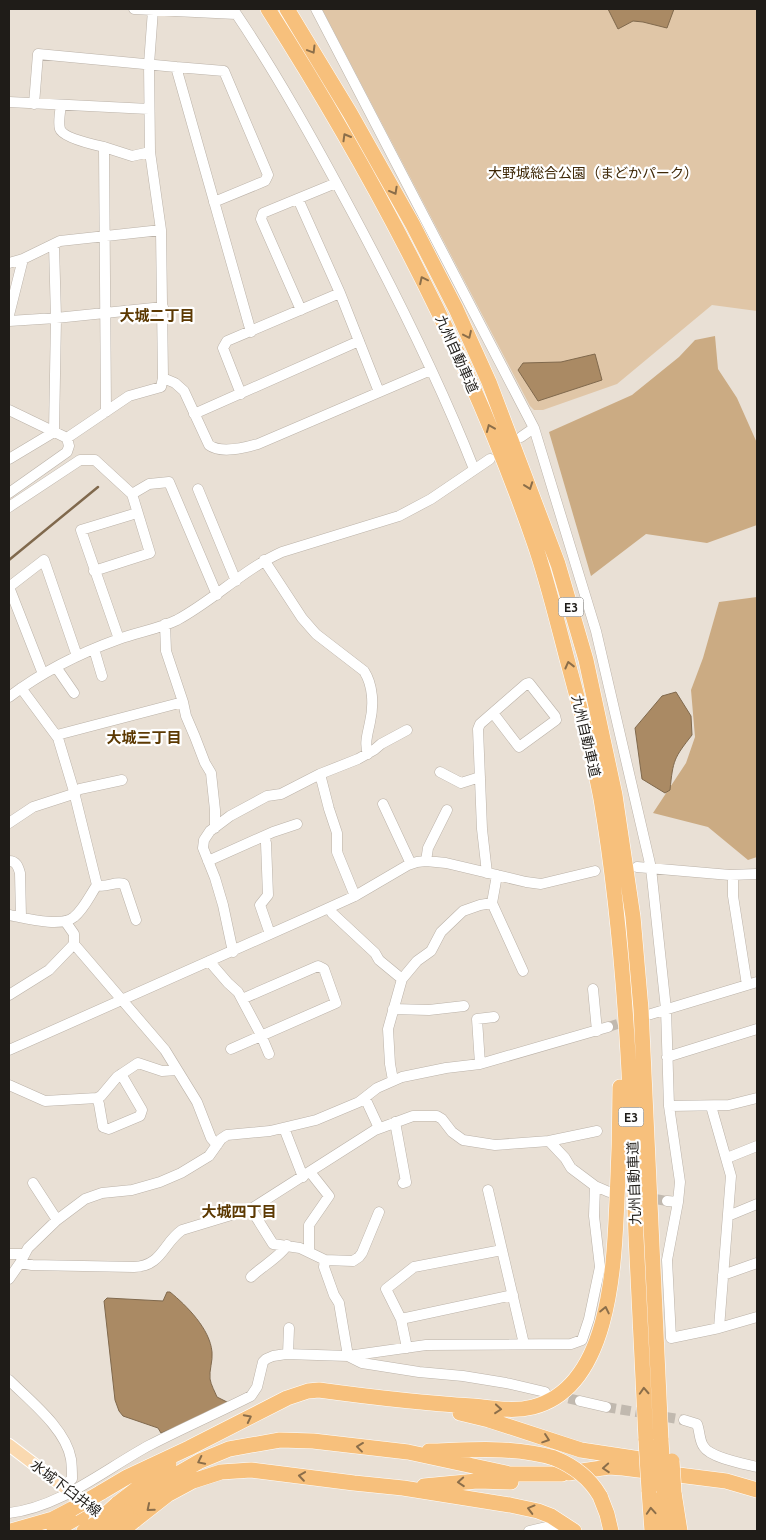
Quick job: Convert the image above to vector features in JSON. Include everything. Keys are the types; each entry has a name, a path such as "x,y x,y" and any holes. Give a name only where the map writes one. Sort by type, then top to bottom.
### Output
{"highway":[{"name":"九州自動車道","path":"268,9 336,120 399,232 458,354 503,459 535,545 555,611 586,729 600,796 624,991 662,1492 667,1531"},
{"name":"九州自動車道","path":"287,9 385,174 456,309 489,382 558,564 586,660 615,795 632,908 641,1009 659,1441"},
{"path":"122,1531 117,1506 134,1473 189,1448 287,1398 308,1391 319,1390 415,1402 520,1410 542,1405 561,1394 576,1379 588,1359 599,1332 608,1297 614,1253 620,1111 617,964 614,924 602,835 600,796"},
{"path":"415,1402 489,1420 581,1450 708,1468 757,1479"},
{"path":"11,1531 53,1520 90,1524 117,1506 214,1455 246,1445 280,1440 297,1440 408,1452 510,1474 562,1474"},
{"path":"54,1531 90,1524 117,1506 189,1448"},
{"path":"408,1452 498,1450 531,1452 554,1458 573,1467 590,1481 600,1496 612,1531"},
{"path":"403,1488 457,1482 525,1481 610,1467 716,1479 757,1490"},
{"path":"117,1506 156,1503 179,1488 207,1476 236,1470 271,1471 403,1488 525,1508 551,1516 574,1531"},
{"name":"九州自動車道","path":"652,1531 662,1492"},
{"path":"662,1492 680,1531"}],"main road":[{"name":"水城下臼井線","path":"9,1445 122,1531"}],"street":[{"path":"134,9 234,12 290,101 398,298 474,469"},
{"path":"317,9 534,428 596,631 651,868 666,1010 669,1106 680,1182 667,1260 671,1338 757,1317"},
{"path":"67,438 129,396 161,387 164,378 161,230 150,152 149,64 153,10"},
{"path":"34,104 38,54 224,71 268,175 265,181 214,202"},
{"path":"176,66 251,332"},
{"path":"9,102 149,109"},
{"path":"61,105 59,128 62,133 90,145 104,147 132,156 150,152"},
{"path":"104,147 106,412"},
{"path":"301,310 261,219 263,214 336,183"},
{"path":"298,198 340,293 379,392"},
{"path":"9,263 60,242 161,230"},
{"path":"54,245 56,318 54,432"},
{"path":"9,315 23,258"},
{"path":"241,394 223,348 227,342 340,293"},
{"path":"9,321 56,318 163,306"},
{"path":"194,414 359,341"},
{"path":"164,378 175,383 184,391 209,445 214,449 242,448 258,444 431,370"},
{"path":"9,410 67,438"},
{"path":"521,437 534,428"},
{"path":"9,459 54,432"},
{"path":"9,493 67,452 69,446 67,438"},
{"path":"9,697 43,674 78,656 119,639 174,621 217,595 264,560 282,552 399,516 431,499 490,459"},
{"path":"9,507 80,460 96,460 132,494 150,553 94,571"},
{"path":"132,494 148,484 169,482 217,595"},
{"path":"198,489 236,581"},
{"path":"119,639 81,530 137,513"},
{"path":"43,674 9,587 44,560 78,656"},
{"path":"264,560 302,618 316,634 364,670 368,677 372,695 371,718 366,742 368,754"},
{"path":"165,624 166,651 186,716 196,737 204,763 211,773 215,828"},
{"path":"94,649 102,676"},
{"path":"56,667 74,693"},
{"path":"486,873 478,729 480,724 526,684 529,683 555,716 556,720 519,747 493,713"},
{"path":"9,915 65,922 77,914 97,885 57,735 21,688"},
{"path":"57,735 183,702"},
{"path":"233,952 223,905 202,844 210,831 230,816 267,796 281,794 320,774 368,754 381,744 407,730"},
{"path":"440,772 461,783 480,777"},
{"path":"320,774 326,801 337,833 337,852 355,896"},
{"path":"9,823 33,807 90,786 122,780"},
{"path":"383,804 411,864"},
{"path":"426,861 426,855 434,835 447,810"},
{"path":"208,861 264,836 297,824"},
{"path":"264,836 268,895 260,905 270,934"},
{"path":"9,861 15,862 20,873 21,917"},
{"path":"9,1050 233,952 355,896 411,864 426,861 446,862 486,873 541,884 595,871"},
{"path":"637,867 733,875 757,874"},
{"path":"497,875 492,903 524,971"},
{"path":"733,875 733,896 747,985"},
{"path":"97,885 105,887 117,883 124,884 136,920"},
{"path":"393,1080 387,1037 402,979 417,961 431,951 441,932 464,911 492,903"},
{"path":"329,908 375,953 379,960 402,979"},
{"path":"65,922 74,934 74,944 165,1050 197,1102 211,1138 217,1145"},
{"path":"9,995 49,970 74,944"},
{"path":"209,961 238,992 269,1054"},
{"path":"231,1049 336,1003 324,969 318,966 242,999"},
{"path":"651,1014 757,982"},
{"path":"594,989 597,1031"},
{"path":"393,1009 429,1010 464,1006"},
{"path":"480,1064 477,1019 494,1018"},
{"path":"9,1279 28,1248 57,1220 91,1195 132,1190 160,1182 181,1173 209,1156 221,1139 227,1135 284,1128 329,1116 365,1098 377,1088 393,1080 417,1073 480,1064 608,1027"},
{"path":"667,1057 757,1029"},
{"path":"9,1085 45,1101 97,1098 101,1096 116,1077 138,1062 162,1071 177,1070"},
{"path":"97,1098 102,1127 109,1129 140,1116 142,1110 121,1074"},
{"path":"365,1098 379,1128"},
{"path":"669,1106 739,1104 757,1098"},
{"path":"711,1106 731,1176 718,1328"},
{"path":"9,1254 23,1258 32,1265 141,1267 156,1259 182,1230 251,1209 379,1128 412,1116 432,1115 442,1119 452,1132 462,1140 495,1144 549,1141 597,1131"},
{"path":"395,1122 406,1182 403,1183"},
{"path":"284,1128 306,1174 329,1197 309,1225 309,1251"},
{"path":"549,1141 565,1158 571,1168 595,1186 609,1192"},
{"path":"727,1158 757,1146"},
{"path":"33,1183 57,1220"},
{"path":"9,1513 32,1508 148,1446 251,1396 257,1387 263,1362 273,1356 288,1354 348,1356 426,1346 571,1344 582,1340 589,1319 600,1267 594,1216 595,1186"},
{"path":"488,1190 524,1344"},
{"path":"667,1201 678,1202"},
{"path":"728,1216 757,1204"},
{"path":"251,1209 273,1244 287,1245 309,1251 325,1260 352,1261 359,1257 379,1212"},
{"path":"251,1277 284,1250 287,1245"},
{"path":"407,1348 401,1319 386,1288 414,1267 502,1250"},
{"path":"325,1260 324,1267 334,1295 339,1303 348,1356"},
{"path":"723,1275 757,1263"},
{"path":"401,1319 513,1295"},
{"path":"288,1354 289,1328"},
{"path":"348,1356 362,1363 418,1372 463,1376 545,1392"},
{"path":"9,1380 55,1427 64,1440 71,1459 72,1479 67,1489"},
{"path":"580,1401 606,1408"},
{"path":"684,1420 697,1424 702,1442 707,1450 722,1457 757,1467"},
{"path":"529,1531 546,1527 556,1531"}],"green space":[{"name":"大野城総合公園（まどかパーク）","path":"322,9 757,9 757,311 712,305 617,384 543,410 534,410 530,406"}],"shaded area":[{"path":"608,9 674,9 667,28 633,21 618,29"},
{"path":"715,336 718,369 737,398 757,443 757,525 707,543 646,534 591,576 549,432 632,395 679,357 695,340"},
{"path":"595,354 602,380 538,401 518,370 523,363 561,362"},
{"path":"757,597 757,857 748,860 708,827 653,813 686,763 695,737 691,690 703,658 719,602"},
{"path":"676,692 691,716 692,735 675,760 670,790 665,793 642,779 635,728 662,696"},
{"path":"167,1292 170,1292 190,1311 207,1335 212,1352 211,1381 217,1397 227,1402 226,1407 161,1433 158,1428 123,1416 119,1411 115,1400 104,1301 107,1298 163,1301"}],"waterway":[{"path":"9,560 98,487"}],"tunnel":[{"path":"608,1027 631,1020"},
{"path":"612,1192 667,1201"},
{"path":"554,1395 580,1401"},
{"path":"606,1407 684,1420"}],"district":[{"name":"大城二丁目","path":"157,315"},
{"name":"大城三丁目","path":"144,737"},
{"name":"大城四丁目","path":"239,1211"}]}
